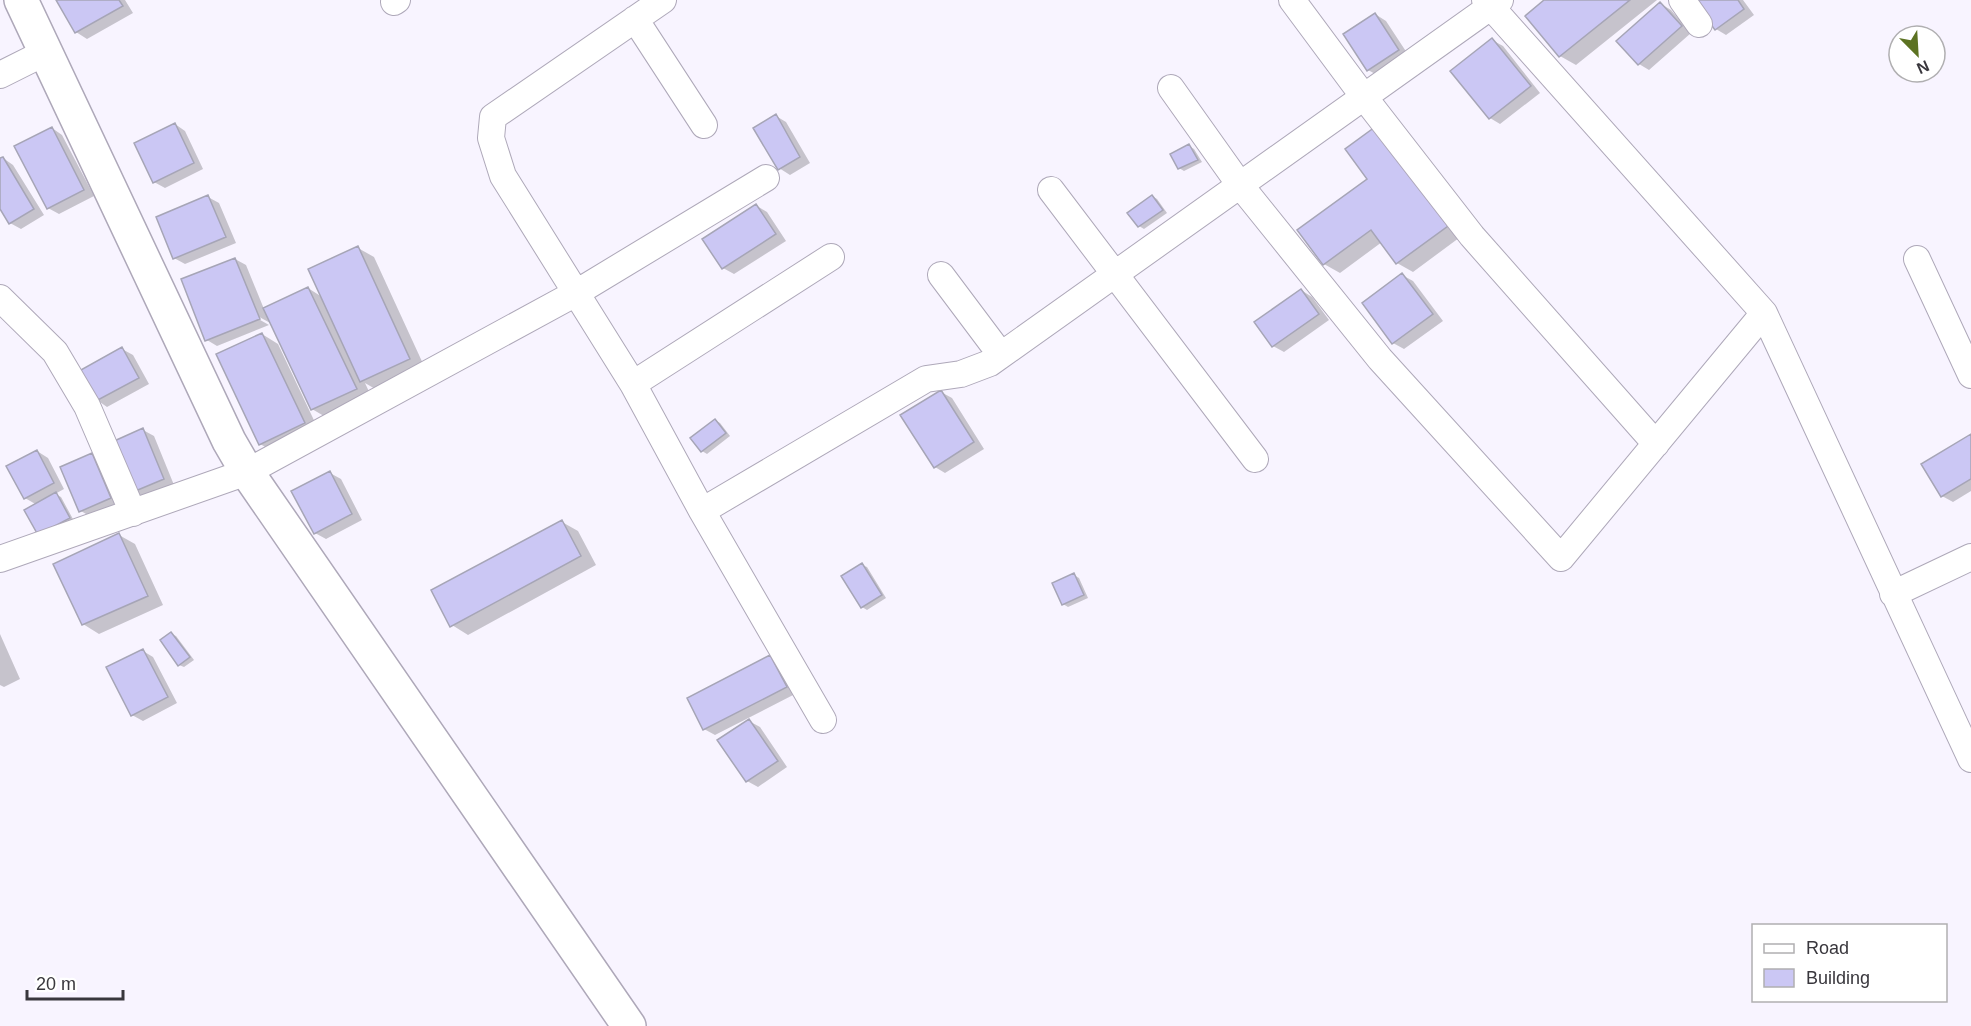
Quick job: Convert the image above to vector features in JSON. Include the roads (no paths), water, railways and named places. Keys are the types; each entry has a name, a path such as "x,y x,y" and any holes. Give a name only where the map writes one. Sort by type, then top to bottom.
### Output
{"street":[{"path":"21,0 229,441 247,472 629,1026"},
{"path":"663,0 494,117 491,138 503,176 633,384 702,511 824,720"},
{"path":"1292,0 1472,236 1656,444"},
{"path":"1682,0 1700,24"},
{"path":"702,511 927,379 962,374 990,363 1364,97 1492,2 1764,313 1971,759"},
{"path":"635,19 704,125"},
{"path":"0,75 46,52"},
{"path":"1171,87 1240,185 1380,359 1561,558 1764,313"},
{"path":"0,559 247,472 576,293 766,178"},
{"path":"1051,190 1255,459"},
{"path":"633,384 831,257"},
{"path":"1917,259 1971,375"},
{"path":"941,275 1001,355"},
{"path":"0,298 55,352 87,406 133,513"},
{"path":"1893,594 1971,557"}]}
